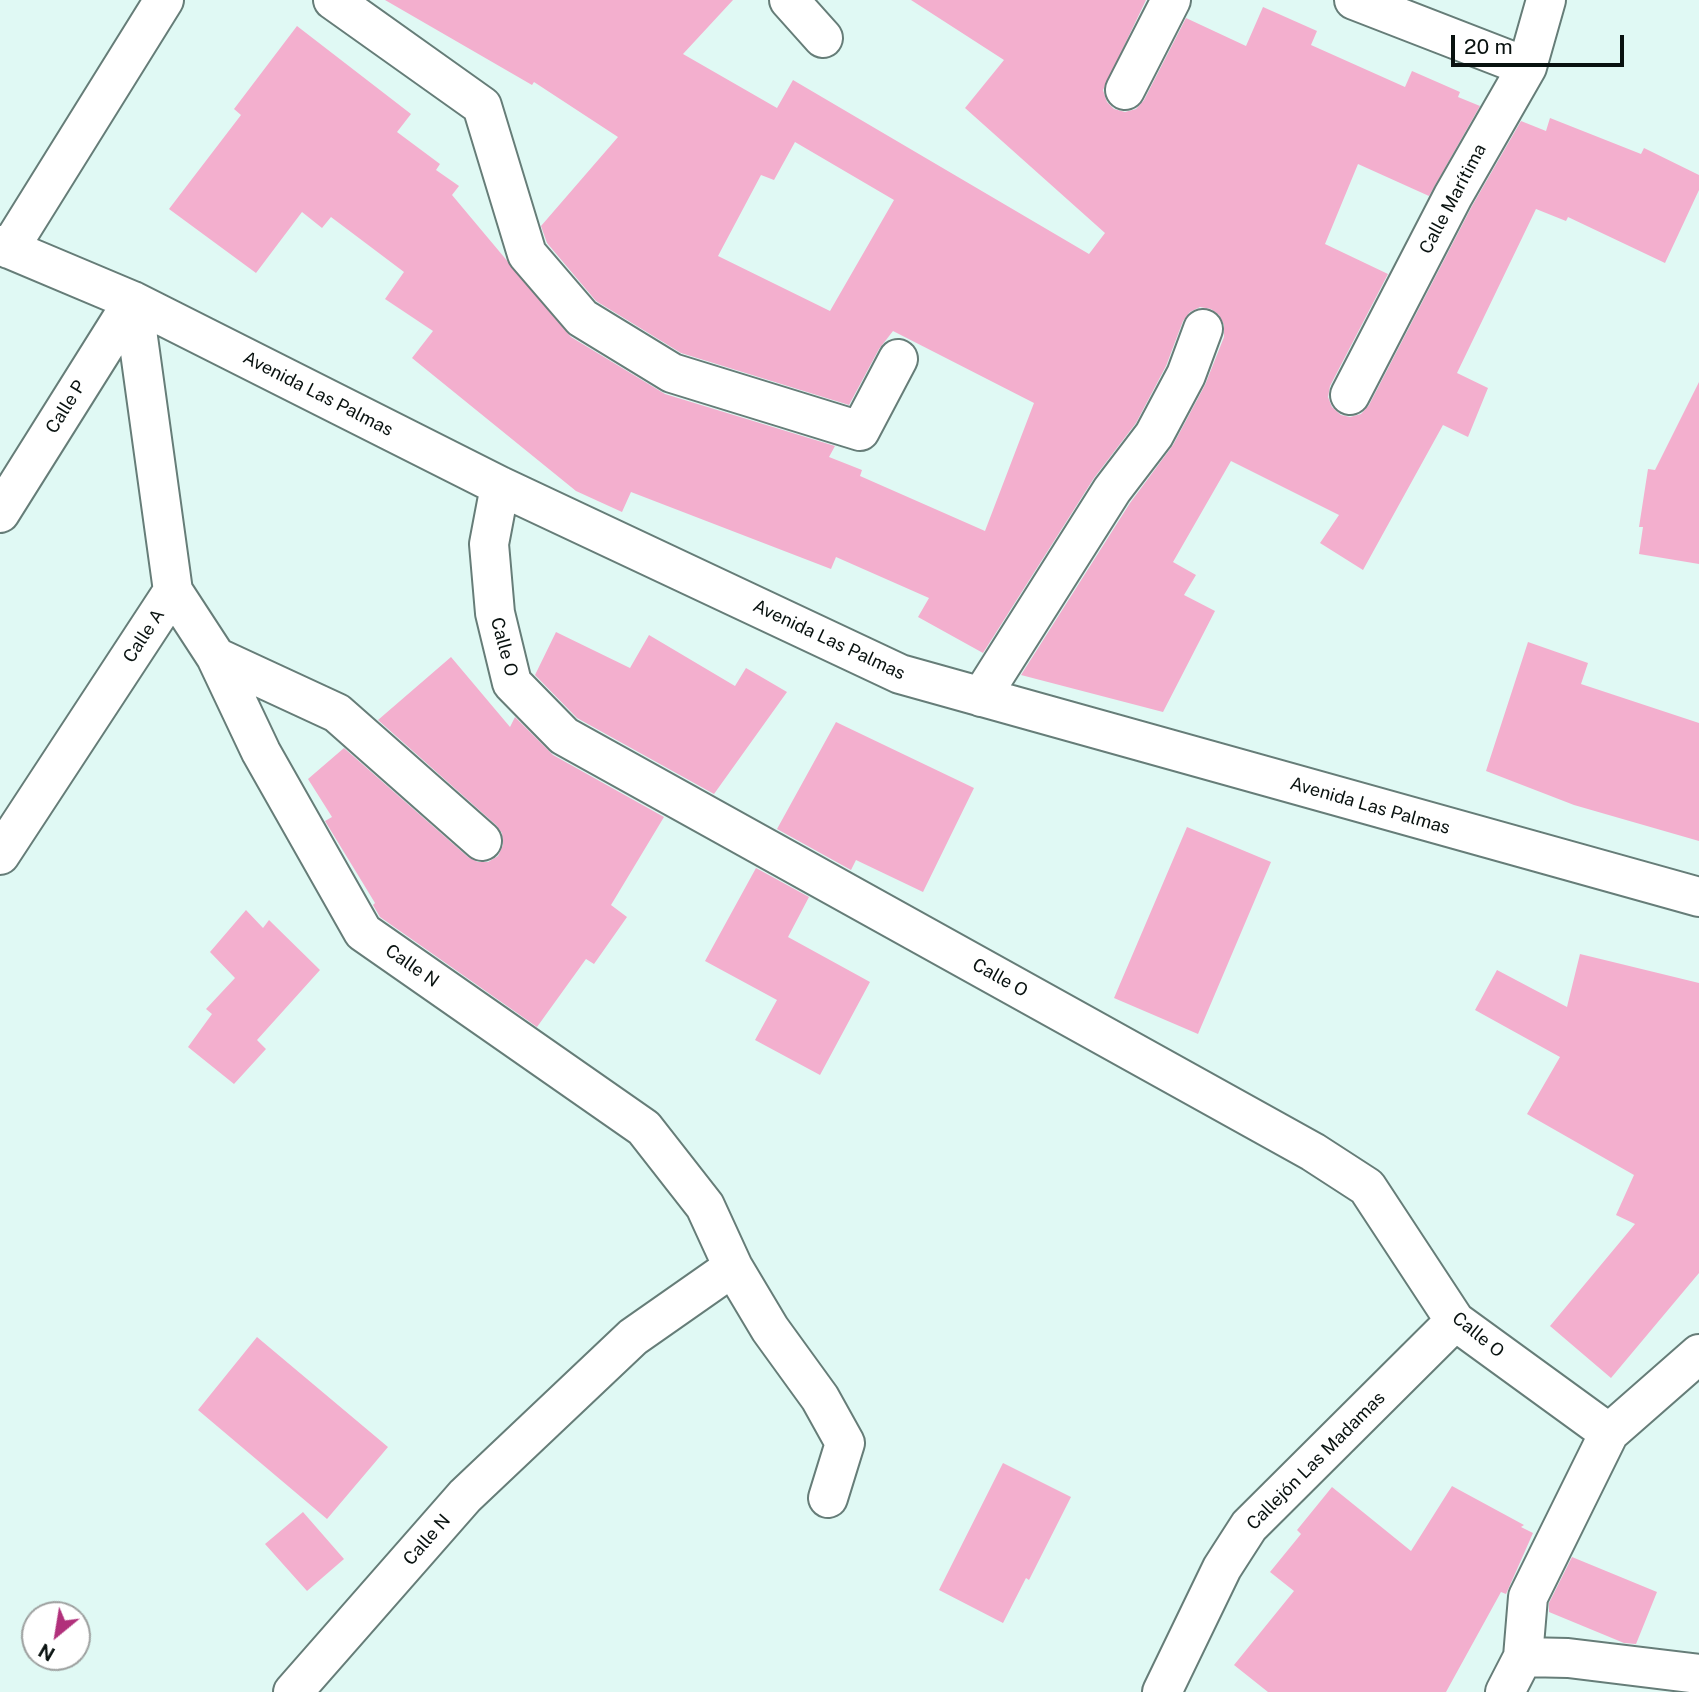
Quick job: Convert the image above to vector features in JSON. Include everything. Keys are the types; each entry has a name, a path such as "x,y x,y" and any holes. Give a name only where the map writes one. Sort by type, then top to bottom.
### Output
{"street":[{"path":"4,247 164,0"},
{"path":"333,0 482,106 527,254 582,318 672,373 860,430 898,359"},
{"path":"789,0 822,38"},
{"path":"1125,90 1171,0"},
{"path":"1354,0 1527,67"},
{"name":"Calle Marítima","path":"1350,395 1453,196 1527,67 1546,0"},
{"name":"Avenida Las Palmas","path":"4,247 133,301 500,486 900,674 1699,897"},
{"name":"Calle P","path":"0,513 133,301"},
{"name":"Calle A","path":"0,855 173,592 133,301"},
{"path":"981,697 1112,490 1154,435 1186,375 1203,329"},
{"name":"Calle O","path":"500,486 489,544 495,613 512,683 565,736 1313,1152 1367,1187 1455,1321 1609,1433"},
{"name":"Calle N","path":"173,592 216,657 261,752 363,932 644,1128 705,1206 733,1267 845,1443 828,1498"},
{"path":"216,657 337,713 482,841"},
{"name":"Calle N","path":"293,1692 465,1496 633,1336 733,1267"},
{"name":"Callejón Las Madamas","path":"1162,1692 1222,1567 1249,1526 1455,1321"},
{"path":"1505,1692 1523,1657 1528,1597 1609,1433 1699,1354"},
{"path":"1523,1657 1568,1658 1699,1674"}],"building":[{"path":"385,0 733,0 683,54 777,108 793,80 1089,254 1105,233 965,108 1004,60 911,0 1146,0 1103,90 1107,102 1114,109 1125,112 1136,109 1144,100 1186,18 1246,46 1263,7 1317,31 1311,45 1405,87 1412,71 1460,92 1458,97 1480,106 1429,196 1358,164 1325,244 1388,274 1330,386 1328,397 1332,407 1341,415 1350,417 1361,414 1369,405 1472,206 1521,121 1546,131 1550,118 1641,154 1644,148 1699,175 1699,190 1665,263 1568,217 1566,221 1536,209 1457,373 1488,388 1468,437 1443,425 1363,570 1320,543 1339,515 1231,461 1173,562 1196,575 1184,595 1215,611 1163,712 1021,675 1130,503 1173,445 1205,385 1224,337 1224,325 1219,315 1211,309 1200,307 1190,312 1183,321 1166,366 1136,423 1094,478 983,653 918,617 929,598 836,557 831,569 631,492 622,512 576,491 412,358 433,331 385,299 404,272 331,217 322,228 302,212 256,273 169,209 241,115 234,109 297,26 411,114 397,132 440,164 436,170 459,186 452,195 571,337 665,394 835,446 829,457 862,470 860,476 985,531 1034,403 893,331 879,349 849,405 681,353 596,301 547,243 541,226 618,137 534,82 532,85","holes":["795,142 894,200 830,311 718,256 761,175 774,180"]},
{"path":"1699,382 1699,564 1639,554 1643,527 1639,527 1648,469 1655,470"},
{"path":"556,632 630,668 649,635 735,686 746,668 787,692 714,794 577,718 535,675"},
{"path":"1528,642 1588,663 1581,684 1699,723 1699,841 1574,805 1486,771"},
{"path":"451,657 510,727 515,717 553,755 664,817 611,905 627,917 594,964 586,959 537,1027 380,917 373,905 375,903 325,821 332,817 308,779 344,748 468,857 478,862 488,862 498,856 503,845 502,833 496,825 378,720"},
{"path":"836,722 974,788 923,892 856,860 851,870 777,829"},
{"path":"1187,827 1271,862 1198,1034 1114,998"},
{"path":"756,868 809,897 788,937 870,982 820,1075 755,1040 777,1000 705,961"},
{"path":"246,910 263,928 269,920 320,970 257,1040 266,1049 234,1084 188,1047 212,1014 206,1009 235,978 210,952"},
{"path":"1580,954 1699,983 1699,1273 1611,1378 1550,1326 1635,1224 1616,1215 1634,1175 1527,1114 1560,1057 1475,1010 1497,970 1567,1007"},
{"path":"257,1337 388,1447 327,1519 198,1410"},
{"path":"1003,1463 1071,1497 1029,1580 1026,1578 1003,1623 939,1590"},
{"path":"1452,1486 1524,1525 1521,1527 1533,1533 1506,1594 1501,1592 1446,1692 1268,1692 1234,1665 1294,1591 1270,1572 1301,1534 1297,1530 1332,1487 1411,1551"},
{"path":"303,1512 344,1559 307,1591 265,1544"},
{"path":"1572,1557 1657,1592 1636,1644 1624,1643 1549,1612 1549,1603"}]}
